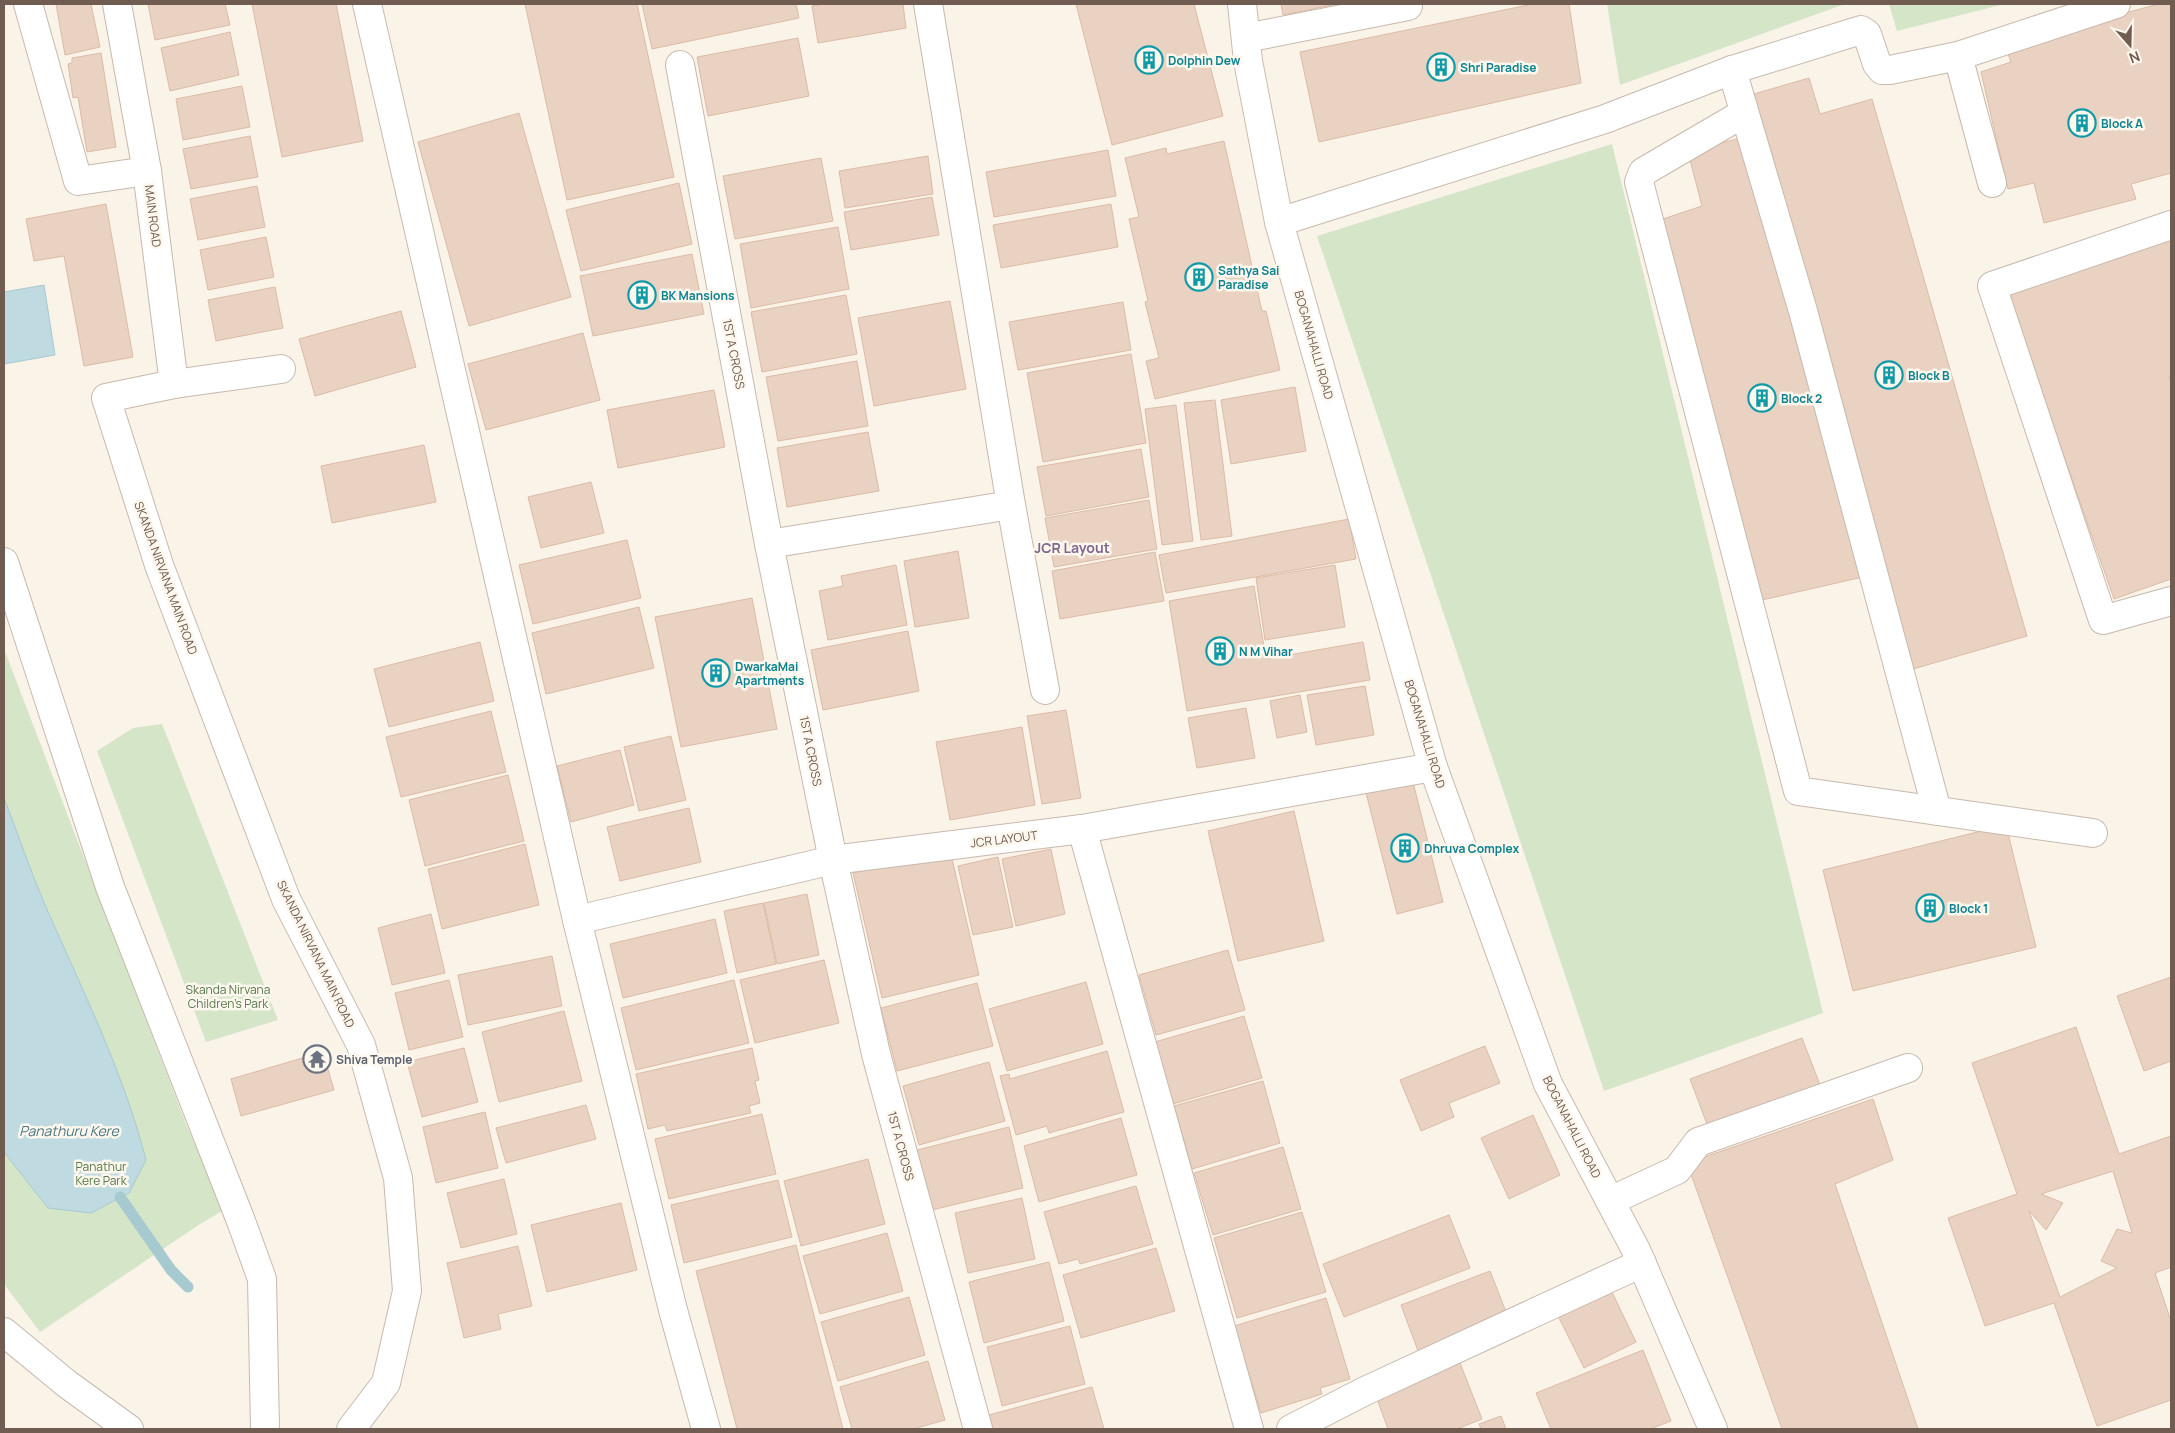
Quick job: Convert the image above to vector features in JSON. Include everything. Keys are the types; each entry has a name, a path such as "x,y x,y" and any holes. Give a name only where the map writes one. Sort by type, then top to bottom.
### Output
{"street":[{"name":"MAIN ROAD","path":"28,4 78,181 147,171 174,384"},
{"path":"117,4 147,171"},
{"path":"367,4 577,920 673,1310 706,1429"},
{"path":"928,4 1011,505 1045,690"},
{"name":"BOGANAHALLI ROAD","path":"1242,4 1248,60 1279,222 1433,767 1548,1084 1642,1263 1713,1429"},
{"path":"1279,222 1604,119 1732,70 1860,30 1867,34 1877,64 1882,70 1890,70 1958,56 2116,4"},
{"path":"1246,38 1408,6"},
{"path":"1958,56 1992,184"},
{"name":"1ST A CROSS","path":"680,65 769,544 833,860 876,1054 978,1429"},
{"path":"1732,70 1802,311 1937,811"},
{"path":"1744,113 1643,172 1639,182 1798,791 2092,833"},
{"path":"2171,224 1992,286 2103,620 2171,601"},
{"path":"174,384 282,369"},
{"name":"SKANDA NIRVANA MAIN ROAD","path":"174,384 106,398 159,565 286,899 362,1045 398,1178 407,1291 386,1383 351,1429"},
{"path":"769,544 1011,505"},
{"path":"4,562 110,887 242,1221 262,1280 265,1429"},
{"name":"JCR LAYOUT","path":"577,920 833,860 1082,829 1433,767"},
{"path":"1082,829 1249,1429"},
{"path":"1610,1201 1677,1170 1698,1142 1908,1068"},
{"path":"1290,1429 1365,1391 1642,1263"},
{"path":"4,1332 18,1346 66,1384 129,1429"}],"green space":[{"path":"1607,4 1845,4 1620,85"},
{"path":"1889,4 2005,4 1897,31"},
{"path":"1612,144 1823,1013 1604,1091 1317,236"},
{"name":"Panathur Kere Park","path":"4,649 186,1124 224,1210 200,1224 40,1332 4,1284"},
{"name":"Skanda Nirvana Children's Park","path":"162,724 278,1020 206,1042 97,751 133,728"}],"water":[{"path":"44,285 55,355 4,364 4,292"},
{"name":"Panathuru Kere","path":"4,798 40,892 114,1062 137,1127 146,1160 129,1193 91,1213 48,1208 4,1152"}],"building":[{"path":"56,4 91,4 100,47 65,55"},
{"path":"148,4 225,4 230,25 155,40"},
{"path":"252,4 336,4 363,141 282,157"},
{"path":"525,4 637,4 674,177 567,200"},
{"path":"642,4 796,4 799,18 652,49"},
{"path":"824,4 903,4 906,28 818,43 812,6"},
{"name":"Dolphin Dew","path":"1076,4 1194,4 1223,116 1112,145"},
{"path":"1281,4 1337,4 1283,15"},
{"name":"Shri Paradise","path":"1533,4 1569,4 1581,83 1319,142 1300,52"},
{"name":"Block A","path":"2159,4 2171,4 2171,173 2131,184 2136,199 2044,223 2034,183 2008,189 1981,72 2011,62 2005,45"},
{"path":"230,32 239,75 170,91 161,48"},
{"path":"798,38 809,96 708,116 697,57"},
{"path":"101,53 116,147 87,152 78,97 73,98 68,64 72,63 72,58"},
{"name":"Block B","path":"1809,78 1820,114 1872,99 2027,636 1913,669 1747,96"},
{"path":"242,86 250,127 183,140 176,99"},
{"path":"519,113 571,297 469,326 418,142"},
{"path":"250,136 258,177 191,189 183,149"},
{"name":"Block 2","path":"1744,137 1863,577 1762,600 1663,219 1702,206 1688,152"},
{"name":"Sathya Sai Paradise","path":"1224,141 1262,311 1266,311 1280,370 1155,399 1146,361 1159,358 1145,302 1148,301 1129,219 1139,217 1125,158 1166,148 1167,154"},
{"path":"1108,150 1116,196 994,217 986,172"},
{"path":"928,156 933,194 845,208 839,171"},
{"path":"821,158 833,221 735,239 723,176"},
{"path":"679,183 692,244 581,271 566,210"},
{"path":"257,186 265,227 198,240 190,199"},
{"path":"932,197 939,235 851,250 844,212"},
{"path":"106,204 133,357 84,366 64,256 34,261 26,219"},
{"path":"1111,204 1118,247 1001,268 993,225"},
{"path":"838,227 849,289 751,308 740,244"},
{"path":"2171,233 2171,375 2169,376 2171,383 2171,579 2114,599 2006,291"},
{"path":"266,237 274,277 208,290 200,250"},
{"name":"BK Mansions","path":"692,254 704,314 593,336 580,276"},
{"path":"275,287 283,328 216,341 208,300"},
{"path":"846,295 857,354 762,372 751,312"},
{"path":"950,301 966,389 874,406 858,318"},
{"path":"1123,302 1131,350 1018,370 1009,322"},
{"path":"401,311 416,367 315,396 299,339"},
{"path":"583,333 600,400 486,430 468,364"},
{"path":"1131,354 1146,443 1043,462 1027,373"},
{"path":"857,361 868,426 778,441 766,377"},
{"path":"1295,387 1306,451 1231,464 1221,400"},
{"path":"714,390 725,447 618,468 607,410"},
{"path":"1215,400 1232,536 1201,540 1184,403"},
{"path":"1176,405 1193,541 1162,545 1145,409"},
{"path":"868,432 879,491 787,507 777,448"},
{"path":"424,445 436,502 332,523 321,466"},
{"path":"1141,449 1149,497 1046,516 1037,467"},
{"path":"591,482 604,533 541,548 528,497"},
{"path":"1149,500 1157,549 1054,567 1045,518"},
{"path":"1349,519 1356,559 1166,593 1159,555"},
{"path":"627,540 641,598 533,624 519,565"},
{"path":"958,551 969,618 915,627 904,561"},
{"path":"1155,552 1164,601 1060,619 1052,571"},
{"path":"896,565 907,625 828,640 819,591 843,586 841,576"},
{"path":"1335,565 1345,627 1265,640 1256,578"},
{"name":"N M Vihar","path":"1254,586 1266,659 1363,642 1370,680 1187,711 1169,601"},
{"name":"DwarkaMai Apartments","path":"752,598 777,729 681,747 655,617"},
{"path":"639,607 654,668 546,694 532,633"},
{"path":"908,631 919,691 823,710 811,650"},
{"path":"480,642 494,701 389,727 374,669"},
{"path":"1365,686 1374,735 1316,745 1307,695"},
{"path":"1300,695 1307,732 1277,738 1270,701"},
{"path":"1246,708 1255,758 1197,768 1188,718"},
{"path":"1066,710 1081,798 1042,804 1027,716"},
{"path":"491,711 506,772 401,797 386,737"},
{"path":"1022,727 1035,805 950,820 936,742"},
{"path":"671,736 686,800 639,811 624,747"},
{"path":"620,750 634,805 571,822 557,766"},
{"path":"508,775 524,841 425,866 409,800"},
{"name":"Dhruva Complex","path":"1413,782 1443,902 1397,914 1366,793"},
{"path":"689,808 701,862 620,881 607,827"},
{"path":"1294,811 1324,941 1238,961 1208,831"},
{"name":"Block 1","path":"2006,825 2036,947 1853,991 1823,870"},
{"path":"525,844 539,905 442,929 428,869"},
{"path":"1051,849 1065,914 1016,926 1002,859"},
{"path":"950,850 979,975 882,998 853,873"},
{"path":"998,857 1013,927 973,935 958,866"},
{"path":"807,894 819,955 777,964 764,903"},
{"path":"763,903 776,964 737,973 724,911"},
{"path":"431,914 445,973 392,985 378,928"},
{"path":"715,919 727,973 623,998 610,944"},
{"path":"1228,950 1245,1010 1156,1035 1139,975"},
{"path":"552,956 562,1006 468,1025 458,975"},
{"path":"824,960 839,1023 755,1043 740,980"},
{"path":"2171,977 2171,1061 2144,1071 2117,996"},
{"path":"449,980 463,1037 409,1050 395,993"},
{"path":"734,980 749,1043 636,1070 621,1008"},
{"path":"1086,982 1103,1044 1007,1071 989,1009"},
{"path":"977,983 993,1046 897,1071 881,1008"},
{"path":"564,1011 582,1081 499,1102 482,1032"},
{"path":"1244,1016 1262,1078 1173,1104 1155,1042"},
{"path":"2076,1027 2119,1154 2171,1136 2171,1267 2155,1273 2171,1321 2171,1400 2097,1426 2054,1303 1985,1326 1948,1218 2017,1194 1972,1063","holes":["2113,1171 2132,1233 2117,1229 2101,1261 2117,1268 2060,1297 2029,1211 2046,1230 2063,1203 2041,1194"]},
{"path":"1802,1038 1822,1090 1710,1132 1690,1079"},
{"path":"1485,1046 1500,1083 1449,1103 1454,1117 1421,1131 1400,1080"},
{"path":"464,1048 478,1102 422,1117 407,1062"},
{"path":"752,1048 759,1080 755,1081 760,1103 749,1106 751,1113 667,1131 665,1125 648,1129 636,1074"},
{"path":"1107,1051 1124,1112 1049,1133 1047,1126 1016,1135 1000,1076 1009,1074 1010,1079"},
{"path":"323,1052 334,1090 241,1116 231,1079"},
{"path":"989,1062 1005,1121 919,1145 903,1086"},
{"path":"1263,1081 1280,1143 1192,1169 1174,1106"},
{"path":"1873,1099 1893,1160 1835,1184 1918,1429 1782,1429 1687,1163"},
{"path":"586,1105 596,1139 506,1163 496,1128"},
{"path":"485,1112 498,1168 436,1183 423,1127"},
{"path":"762,1114 776,1174 669,1199 655,1139"},
{"path":"1533,1115 1560,1175 1509,1199 1481,1138"},
{"path":"1121,1118 1137,1175 1039,1202 1024,1146"},
{"path":"1009,1127 1023,1188 932,1210 917,1150"},
{"path":"1283,1147 1301,1209 1213,1235 1194,1173"},
{"path":"868,1159 885,1224 801,1246 784,1181"},
{"path":"504,1179 517,1234 461,1248 447,1193"},
{"path":"778,1180 792,1237 684,1263 671,1205"},
{"path":"1136,1186 1153,1244 1080,1264 1078,1259 1059,1264 1044,1212"},
{"path":"1022,1198 1035,1259 968,1273 955,1213"},
{"path":"621,1203 637,1270 547,1292 531,1225"},
{"path":"1302,1212 1326,1292 1237,1318 1214,1238"},
{"path":"1449,1215 1470,1268 1344,1317 1323,1264"},
{"path":"887,1233 903,1291 820,1314 803,1256"},
{"path":"796,1245 843,1429 737,1429 696,1271"},
{"path":"518,1246 532,1306 498,1314 501,1329 464,1338 447,1263"},
{"path":"1156,1248 1175,1311 1081,1338 1063,1275"},
{"path":"1049,1262 1064,1321 984,1343 969,1282"},
{"path":"1490,1271 1508,1317 1418,1351 1401,1305"},
{"path":"1610,1288 1636,1342 1584,1368 1557,1314"},
{"path":"909,1297 925,1355 838,1381 821,1322"},
{"path":"1326,1298 1350,1379 1320,1388 1322,1394 1261,1413 1234,1326"},
{"path":"1070,1326 1085,1384 1002,1406 987,1347"},
{"path":"1643,1350 1671,1421 1650,1429 1551,1429 1536,1393"},
{"path":"928,1361 945,1420 913,1429 852,1429 840,1387"},
{"path":"1460,1363 1482,1419 1457,1429 1388,1429 1376,1396"},
{"path":"1092,1387 1104,1429 993,1429 989,1415"},
{"path":"1501,1416 1506,1429 1481,1429 1479,1424"}],"waterway":[{"path":"120,1197 171,1270 188,1287"}],"place":[{"name":"Dolphin Dew","path":"1149,60"},
{"name":"Shri Paradise","path":"1441,67"},
{"name":"Block A","path":"2082,123"},
{"name":"Sathya Sai Paradise","path":"1199,277"},
{"name":"BK Mansions","path":"642,295"},
{"name":"Block B","path":"1889,375"},
{"name":"Block 2","path":"1762,398"},
{"name":"N M Vihar","path":"1220,651"},
{"name":"DwarkaMai Apartments","path":"716,673"},
{"name":"Dhruva Complex","path":"1405,848"},
{"name":"Block 1","path":"1930,908"},
{"name":"Shiva Temple","path":"317,1059"}],"district":[{"name":"JCR Layout","path":"1072,547"}]}
